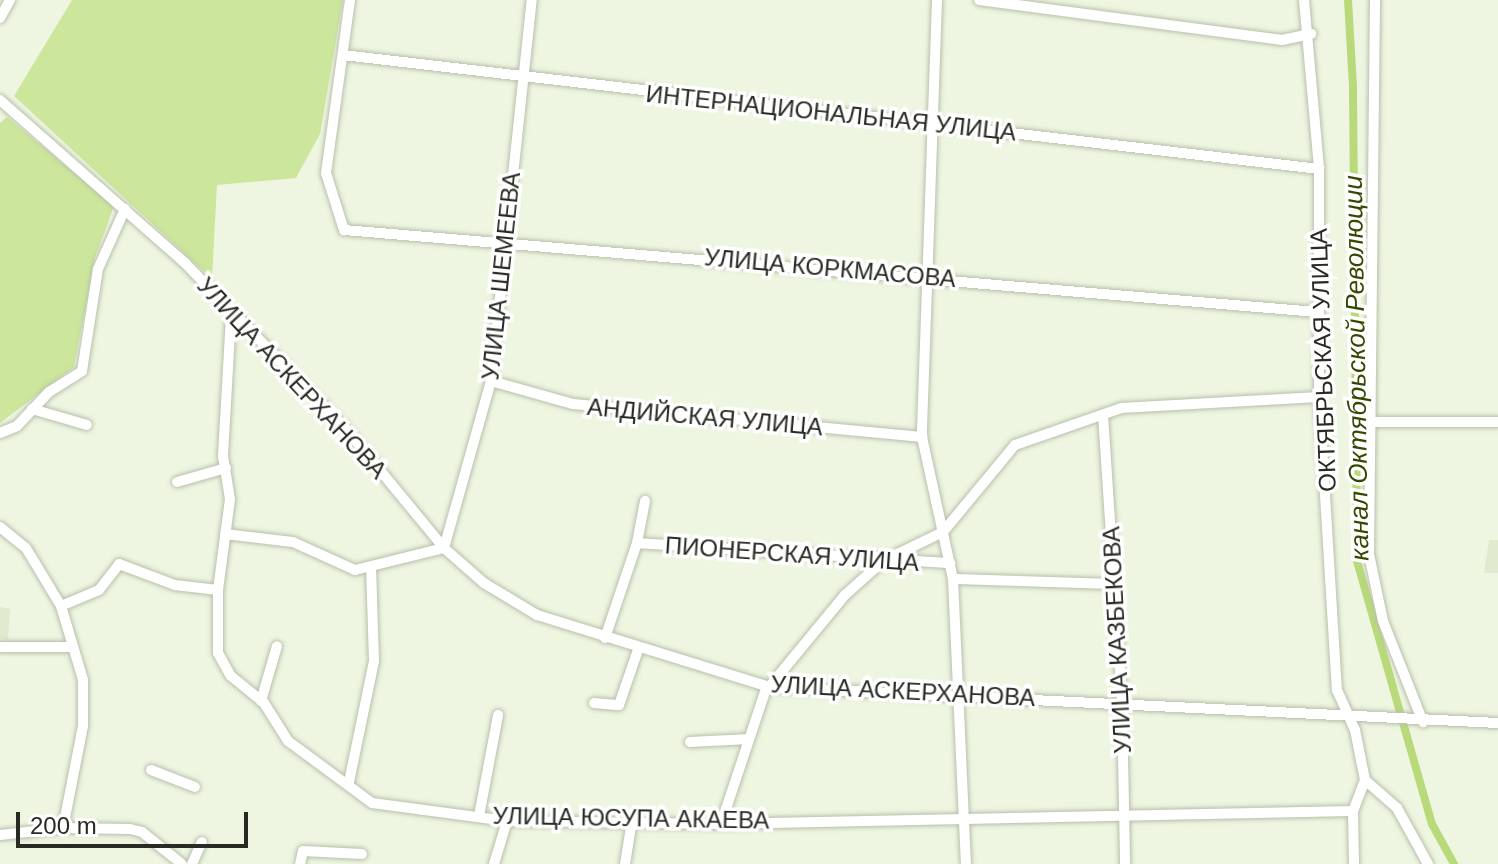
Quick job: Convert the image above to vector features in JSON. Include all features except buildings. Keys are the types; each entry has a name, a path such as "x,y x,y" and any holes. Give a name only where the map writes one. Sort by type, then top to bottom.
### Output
{"street":[{"path":"0,18 10,0"},
{"path":"343,55 350,0"},
{"name":"УЛИЦА ШЕМЕЕВА","path":"444,548 491,381 532,0"},
{"path":"937,0 924,275 922,437 953,579 966,864"},
{"path":"979,0 1282,40 1311,34"},
{"name":"ОКТЯБРЬСКАЯ УЛИЦА","path":"1304,0 1311,34 1319,169 1316,312 1319,397 1337,616 1337,690 1365,780"},
{"path":"1375,0 1369,554 1383,621 1418,722"},
{"name":"ИНТЕРНАЦИОНАЛЬНАЯ УЛИЦА","path":"343,55 523,79 1319,169"},
{"name":"УЛИЦА КОРКМАСОВА","path":"343,55 326,173 344,230 505,240 924,275 1316,312"},
{"name":"УЛИЦА АСКЕРХАНОВА","path":"1,104 184,262 231,316 346,429 444,548 484,583 537,615 770,687 960,693 1348,719 1498,723"},
{"path":"0,433 17,426 32,409 82,371 98,269 125,209"},
{"name":"УЛИЦА ЮСУПА АКАЕВА","path":"231,316 226,468 230,499 218,590 218,653 231,676 261,701 288,741 349,782 372,803 507,821 721,824 1353,811"},
{"name":"АНДИЙСКАЯ УЛИЦА","path":"491,381 573,404 922,437"},
{"path":"721,824 770,687 845,595 883,561 943,532 1015,445 1103,415 1146,405 1319,397"},
{"path":"32,409 87,425"},
{"name":"УЛИЦА КАЗБЕКОВА","path":"1103,415 1122,703 1125,864"},
{"path":"1370,422 1498,422"},
{"path":"177,482 226,468"},
{"path":"637,543 645,501"},
{"path":"0,527 26,548 61,606 70,647 83,680 83,726 63,828"},
{"path":"225,534 293,542 342,567 371,567 444,548"},
{"name":"ПИОНЕРСКАЯ УЛИЦА","path":"605,638 637,543 950,563"},
{"path":"61,606 99,590 119,564 175,585 218,590"},
{"path":"349,782 374,661 371,567"},
{"path":"953,579 1115,584"},
{"path":"261,701 277,646"},
{"path":"0,647 70,647"},
{"path":"594,703 619,705 639,647"},
{"path":"479,816 498,715"},
{"path":"690,742 749,739"},
{"path":"151,770 195,787"},
{"path":"1354,864 1353,811 1365,780 1397,808 1428,864"},
{"path":"494,864 507,821"},
{"path":"625,864 632,821"},
{"path":"0,835 63,828 142,832 182,864"},
{"path":"192,864 202,842"},
{"path":"300,864 303,851 362,854"}],"shaded area":[{"path":"1489,540 1498,540 1498,573 1484,573"},
{"path":"0,607 10,609 8,640 0,638"}],"green space":[{"path":"72,0 343,0 320,134 296,178 217,185 212,279 14,96"},
{"path":"7,117 114,206 95,258 74,367 0,423 0,123"}],"waterway":[{"name":"канал Октябрьской Революции","path":"1348,0 1353,88 1357,561 1432,824 1454,864"}]}
